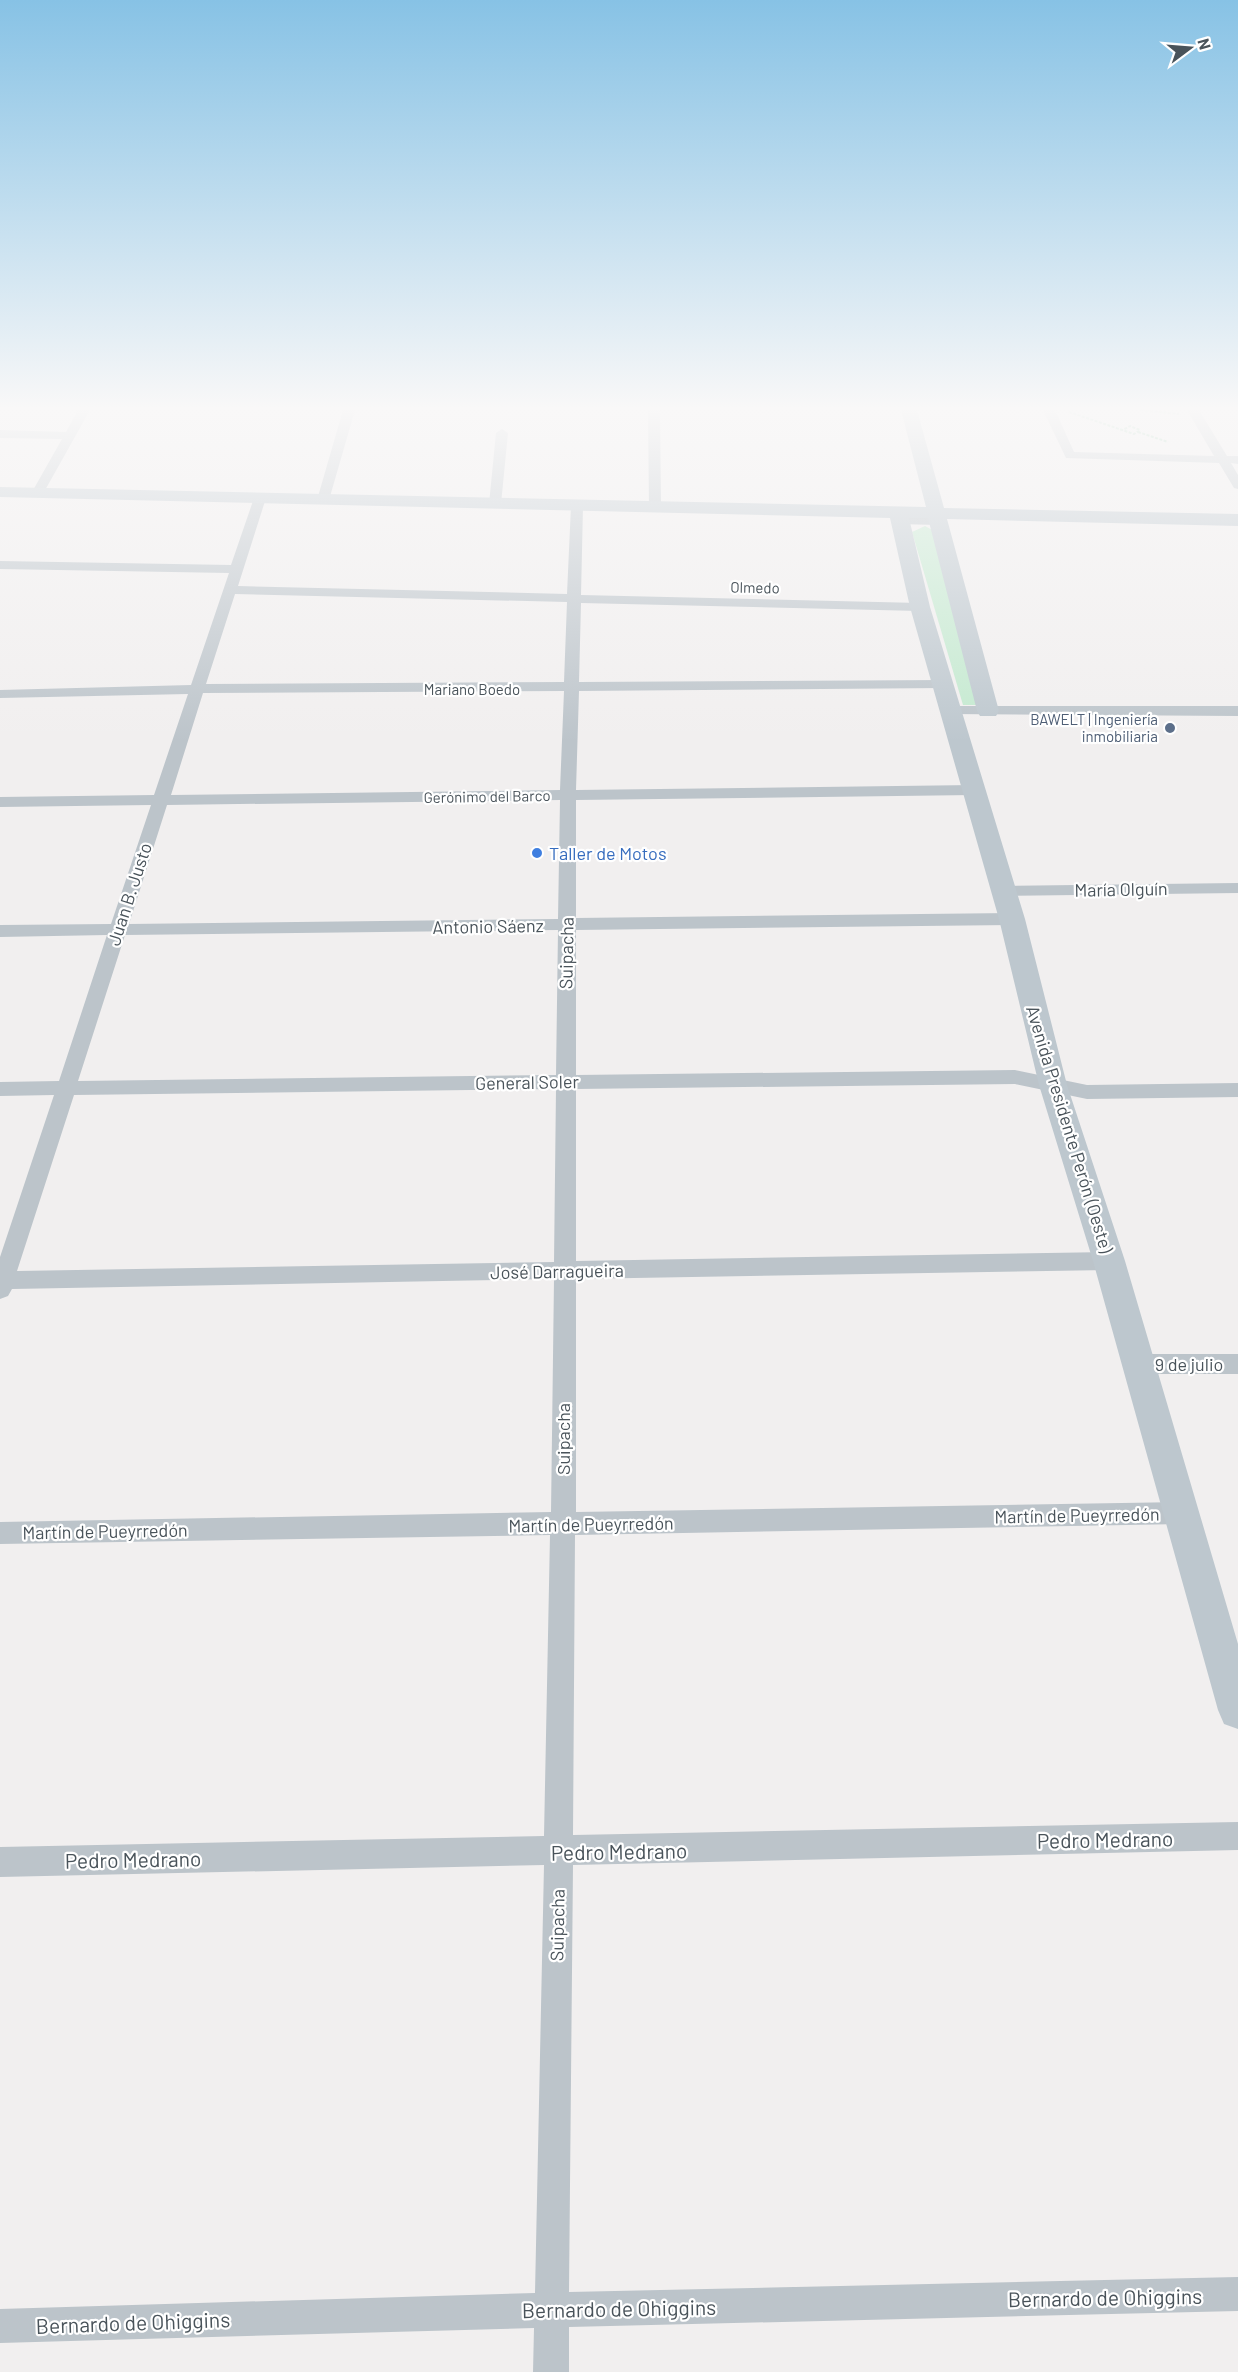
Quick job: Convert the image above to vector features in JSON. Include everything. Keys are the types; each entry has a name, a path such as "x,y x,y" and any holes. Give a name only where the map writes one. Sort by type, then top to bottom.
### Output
{"main road":[{"name":"Avenida Presidente Perón (Oeste)","path":"900,521 920,607 1012,919 1053,1085 1140,1364 1238,1710"},
{"path":"940,521 988,711"}],"street":[{"name":"Juan B. Justo","path":"2,1285 253,521"},
{"name":"Suipacha","path":"551,2372 563,1524 566,925 577,521"},
{"path":"0,565 238,569"},
{"name":"Olmedo","path":"230,590 920,607"},
{"name":"Mariano Boedo","path":"0,694 198,689 572,689 944,684"},
{"path":"952,711 1238,711"},
{"name":"Gerónimo del Barco","path":"0,802 974,790"},
{"name":"María Olguín","path":"1004,891 1238,888"},
{"name":"Antonio Sáenz","path":"0,932 1012,919"},
{"name":"General Soler","path":"0,1089 1015,1077 1087,1092 1238,1090"},
{"name":"José Darragueira","path":"2,1285 563,1271 1109,1261"},
{"name":"9 de julio","path":"1140,1364 1238,1364"},
{"name":"Martín de Pueyrredón","path":"0,1533 1182,1513"},
{"name":"Pedro Medrano","path":"0,1862 1238,1836"},
{"name":"Bernardo de Ohiggins","path":"0,2326 1238,2294"}],"green space":[{"path":"925,526 936,532 978,705 963,705 912,532"}],"place":[{"name":"BAWELT | Ingeniería inmobiliaria","path":"1170,728"},
{"name":"Taller de Motos","path":"537,853"}]}
